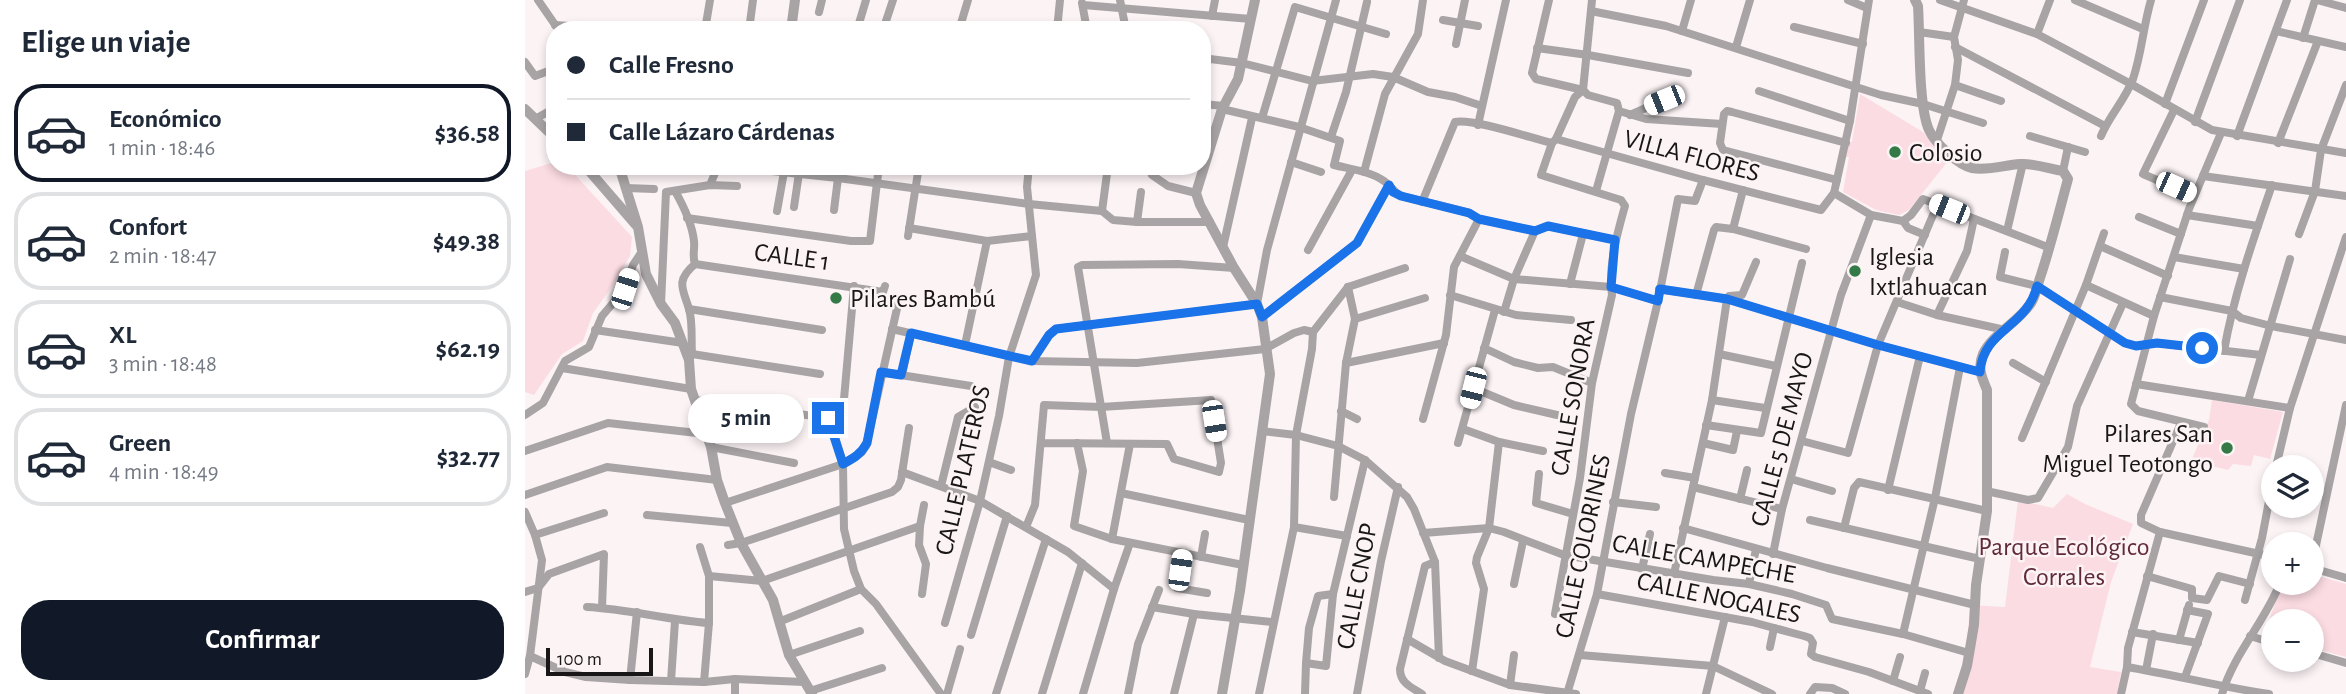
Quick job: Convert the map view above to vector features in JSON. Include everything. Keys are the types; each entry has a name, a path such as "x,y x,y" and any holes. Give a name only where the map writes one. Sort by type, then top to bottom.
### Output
{"street":[{"path":"538,0 552,21"},
{"path":"706,21 710,0"},
{"path":"750,21 754,0"},
{"path":"792,21 795,0"},
{"path":"819,12 822,0"},
{"path":"860,21 866,0"},
{"path":"889,21 893,0"},
{"path":"962,21 968,0"},
{"path":"1058,21 1060,0"},
{"path":"1212,16 1215,0"},
{"path":"1211,134 1238,79 1255,0"},
{"path":"1257,304 1267,250 1336,0"},
{"path":"1364,173 1385,94 1418,34 1423,0"},
{"path":"1456,44 1465,0"},
{"path":"1422,202 1455,122 1478,125 1506,0"},
{"path":"1549,0 1532,73 1536,79 1583,90 1588,95 1616,103 1619,111 1596,191 1541,175 1575,97 1583,90 1588,55 1590,3 1881,95 1923,104 1983,123"},
{"path":"1682,31 1691,0"},
{"path":"1736,47 1750,0"},
{"path":"1847,0 1868,4 1850,121 1834,193 1871,215 1903,221 1923,199 2050,247"},
{"path":"1915,0 1918,6 1923,104 1929,131 1952,157 1972,168 1989,169 2023,163 2063,171"},
{"path":"1940,0 1963,3 2037,34 2131,83 2195,122 2221,133 2346,153"},
{"path":"2037,34 2050,0"},
{"path":"2075,0 2143,29"},
{"path":"2101,136 2131,83 2142,50 2143,29 2151,0"},
{"path":"2165,104 2204,0"},
{"path":"2195,122 2240,0"},
{"path":"2237,136 2287,0"},
{"path":"2303,38 2316,0 2346,8"},
{"path":"1085,21 1082,2 1251,19"},
{"path":"1331,137 1346,92 1367,2"},
{"path":"1937,140 1955,85 1958,60 1954,37 1963,3"},
{"path":"1262,118 1295,7 1386,34"},
{"path":"1443,20 1478,26"},
{"path":"1794,27 1863,44"},
{"path":"2276,31 2346,47"},
{"path":"1919,32 1954,37"},
{"path":"2278,143 2318,41"},
{"path":"1955,47 2105,126"},
{"path":"1537,48 1688,73"},
{"path":"1211,59 1241,63 1312,81 1373,74 1392,77 1428,92 1482,106"},
{"path":"525,62 535,76 546,73"},
{"path":"1955,85 2001,101"},
{"path":"2299,234 2315,191 2321,150 2346,85"},
{"path":"1759,91 1850,121"},
{"path":"1630,115 1664,100"},
{"path":"1211,106 1252,118 1299,127 1340,141 1333,164 1383,180 1393,192 1401,196 1469,213 1479,219 1535,231 1548,226 1615,240"},
{"path":"525,109 546,129"},
{"path":"2174,110 2143,174 2194,196"},
{"path":"1619,111 1646,119 1722,124"},
{"path":"1837,180 1723,150 1720,143 1724,114 1727,111 1732,112 1846,143"},
{"path":"535,119 546,113"},
{"path":"1223,247 1252,118"},
{"name":"VILLA FLORES","path":"1478,125 1608,154 1817,210 1824,207 1834,193"},
{"path":"2204,427 2138,411 2131,404 2154,316 2187,215 2221,133"},
{"path":"2030,136 2085,152"},
{"path":"1958,694 1969,653 1987,511 1987,390 1980,372 1984,352 2025,312 2034,299 2067,179 2063,171 2068,147"},
{"path":"1291,162 1321,172"},
{"path":"2007,231 2023,163"},
{"path":"1308,250 1352,170"},
{"path":"593,175 638,227"},
{"path":"622,175 638,227 646,274 661,304 675,323 690,357"},
{"path":"710,185 714,175"},
{"path":"777,211 783,175"},
{"path":"794,207 799,175"},
{"path":"815,175 917,190 1102,211 1114,220 1210,222"},
{"path":"687,218 851,241 870,241 878,175"},
{"path":"918,175 909,232 987,240 1032,236"},
{"name":"CALLE PLATEROS","path":"945,623 980,501 1009,357 1036,275 1028,175"},
{"path":"1102,211 1107,175"},
{"path":"1152,175 1168,187 1196,193"},
{"path":"1200,175 1196,193 1262,317 1270,374 1222,694"},
{"path":"2203,176 2346,196"},
{"path":"834,210 838,178"},
{"name":"CALLE COLORINES","path":"1567,694 1597,594 1631,414 1658,301 1678,199 1695,201 1703,180"},
{"path":"661,304 666,192 710,185 737,186"},
{"path":"1262,317 1357,243 1389,185"},
{"path":"2224,351 2244,269 2272,185"},
{"path":"626,188 654,190"},
{"path":"1733,229 1742,190"},
{"path":"675,191 682,203 695,242 695,264 686,272 682,284 684,300 689,309 693,394 732,523 773,600 789,655 809,689"},
{"name":"CALLE SONORA","path":"1555,614 1592,383 1612,295 1615,240 1625,206 1621,200 1596,191"},
{"path":"1137,222 1141,192"},
{"name":"CALLE 5 DE MAYO","path":"1773,554 1782,509 1841,295 1871,215"},
{"path":"1802,441 1848,453 1878,345 1933,215"},
{"path":"2187,215 2258,226"},
{"path":"2139,218 2181,234"},
{"path":"1423,419 1444,343 1454,267 1479,219"},
{"path":"1937,314 1967,251 1974,219"},
{"path":"1903,221 1907,228 1925,235"},
{"path":"1696,295 1716,226 1806,249"},
{"path":"1458,443 1484,348 1535,231"},
{"path":"2022,438 2087,285 2104,233"},
{"path":"1570,284 1583,234"},
{"path":"2279,455 2313,332 2346,237"},
{"path":"965,345 987,240"},
{"path":"2100,246 2168,276"},
{"path":"2005,252 2000,277 2037,286 2108,333 2136,346 2157,343 2260,355"},
{"path":"525,415 543,402 565,361 589,347 603,317 625,289 633,265 641,253"},
{"path":"1459,256 1514,279 1611,287 1658,301"},
{"path":"2174,257 2244,269"},
{"path":"2248,401 2290,259"},
{"path":"1674,574 1712,400 1727,299 1729,296 1741,295 1756,262"},
{"path":"1706,425 1761,433 1802,263"},
{"name":"CALLE 1","path":"695,264 884,289"},
{"path":"1107,443 1078,267 1178,264 1234,268"},
{"path":"1259,694 1294,527 1296,435 1313,332 1348,287 1405,268"},
{"path":"2087,285 2154,316"},
{"path":"828,418 844,400 854,286"},
{"path":"1334,497 1346,363 1355,319 1348,287"},
{"path":"1660,289 1727,299 1878,345 1980,372"},
{"path":"1450,295 1516,315 1571,320"},
{"path":"1355,319 1425,298"},
{"path":"2160,298 2232,311 2241,318 2271,326 2346,340"},
{"path":"1897,302 2005,330"},
{"path":"1986,491 2028,500 2038,498 2068,447 2077,406 2123,303"},
{"path":"725,503 843,464 862,452 867,443 898,304"},
{"path":"1032,361 1056,329 1257,304"},
{"path":"689,309 822,330"},
{"path":"892,328 1009,357 1032,361 1093,363 1137,363 1265,349 1294,333 1304,330 1313,332"},
{"path":"595,330 683,344"},
{"path":"901,375 911,333"},
{"path":"1346,363 1444,343"},
{"path":"1484,348 1514,362 1538,368 1553,367 1592,383"},
{"path":"1719,354 1776,366"},
{"path":"1888,490 1920,356"},
{"path":"690,357 820,374"},
{"path":"2013,363 2046,382"},
{"path":"1903,634 1935,498 1960,367"},
{"path":"562,368 828,418"},
{"path":"881,372 971,386"},
{"path":"2136,384 2290,408"},
{"path":"1473,388 1514,405 1557,415"},
{"path":"1025,527 1035,505 1044,405 1101,407 1211,400 1221,463 1219,472 1174,459 1167,444 1042,443"},
{"path":"1712,400 1765,408"},
{"path":"2319,532 2346,405"},
{"path":"941,486 958,417 975,407"},
{"path":"1341,411 1357,419"},
{"path":"828,418 843,464 844,529 861,589 876,604 940,694"},
{"path":"2181,423 2140,519 2143,525 2161,532 2261,553"},
{"path":"525,451 608,424 706,434"},
{"path":"728,545 892,492 898,487 902,472 909,428"},
{"path":"1463,429 1499,442 1543,451"},
{"name":"CALLE CNOP","path":"1262,431 1296,435 1338,446 1366,460 1398,487 1414,509 1435,562"},
{"path":"1703,443 1733,450 1737,431"},
{"path":"1472,671 1484,589 1476,564 1489,528 1499,442"},
{"path":"1077,443 1083,471 1074,526 1112,539 1243,565"},
{"path":"1112,539 1130,444"},
{"path":"711,447 794,463"},
{"path":"1305,663 1325,666 1333,594 1366,460"},
{"path":"989,462 1011,470"},
{"path":"525,495 607,467 717,480"},
{"path":"1740,499 1747,470"},
{"path":"902,472 980,501 1046,539 1114,589"},
{"path":"1665,473 1740,499 1782,509"},
{"path":"1539,474 1536,503 1573,514"},
{"path":"1791,479 1832,491"},
{"path":"1844,528 1854,488 1859,482 1987,511"},
{"name":"CALLE CNOP","path":"1357,694 1381,561 1398,487"},
{"path":"1121,493 1249,520"},
{"path":"1613,502 1655,507"},
{"path":"922,594 926,564 919,545 924,505"},
{"path":"525,512 542,560 530,656 525,674"},
{"path":"535,535 604,513"},
{"path":"647,515 732,523"},
{"path":"971,635 1006,516"},
{"path":"2245,600 2265,518"},
{"path":"1810,520 1980,559"},
{"path":"709,576 762,581 920,526"},
{"path":"1294,527 1347,536"},
{"name":"CALLE CAMPECHE","path":"1423,533 1489,528 1564,555 1749,584 1826,605 1832,619 1903,634 1969,653"},
{"path":"1683,528 1773,554 1975,605"},
{"path":"2121,694 2128,648 2161,532"},
{"path":"1201,556 1205,534"},
{"path":"1642,569 1650,534"},
{"path":"996,694 1046,539"},
{"path":"1514,584 1523,541"},
{"path":"1083,694 1130,542"},
{"path":"700,547 709,576 709,623 704,682"},
{"name":"CALLE 5 DE MAYO","path":"1749,584 1756,549"},
{"path":"1182,553 1177,588 1207,593"},
{"path":"525,592 538,588 549,574 604,554 602,608"},
{"path":"1422,694 1403,682 1399,669 1425,566 1435,562 1439,658"},
{"path":"1042,694 1082,563"},
{"path":"2324,570 2346,578"},
{"path":"2147,576 2192,589 2192,598 2179,640"},
{"path":"2185,677 2208,614 2207,600 2219,576 2250,584"},
{"path":"781,621 861,589"},
{"path":"1128,694 1138,644 1159,590"},
{"path":"1305,694 1309,628 1318,596 1333,594"},
{"name":"CALLE NOGALES","path":"1597,594 1725,617 1810,638 1811,654 1815,657 1893,681"},
{"path":"2223,691 2241,648 2262,619 2274,595"},
{"path":"2192,598 2207,600"},
{"path":"587,607 637,612 675,621 709,623"},
{"path":"1152,607 1272,622"},
{"path":"2187,610 2208,614"},
{"path":"629,680 637,612"},
{"path":"1174,694 1194,614"},
{"path":"1706,694 1725,617"},
{"path":"671,681 675,621"},
{"path":"1770,647 1774,628"},
{"path":"789,655 860,631"},
{"path":"2132,632 2198,643"},
{"path":"2146,670 2153,634"},
{"path":"2250,636 2261,639"},
{"path":"1407,639 1439,658 1510,685 1576,694"},
{"path":"947,694 960,649"},
{"path":"1510,685 1514,655"},
{"path":"1580,655 1713,666 1772,694"},
{"path":"530,656 565,672 586,677 704,682 735,679 809,689 882,668"},
{"path":"1899,657 1893,681 1924,693 1925,673"},
{"path":"2324,657 2346,663"},
{"path":"2127,667 2185,677 2223,691 2269,694"},
{"path":"735,679 735,694"},
{"path":"1810,694 1811,690 1821,686 1845,694"}],"green space":[{"name":"Colosio","path":"1860,94 1923,132 1948,161 1909,210 1899,215 1876,210 1843,192 1849,157 1844,157 1847,141 1852,142"},
{"path":"546,165 546,175 575,175 632,237 630,256 593,313 583,341 562,354 534,395 525,392 525,171"},
{"path":"2212,400 2283,412 2271,455 2254,455 2251,466 2233,464 2228,470 2191,461 2209,420"},
{"name":"Parque Ecológico Corrales","path":"2067,494 2133,524 2111,582 2090,667 2121,672 2117,694 1953,694 1966,655 1970,605 2005,607 2018,500 2053,508"},
{"path":"2324,578 2346,584 2346,657 2324,651 2324,609 2273,609 2278,595 2324,595"}],"place":[{"name":"Colosio","path":"1895,152"},
{"name":"Iglesia Ixtlahuacan","path":"1855,271"},
{"name":"Pilares Bambú","path":"836,298"},
{"name":"Pilares San Miguel Teotongo","path":"2227,448"}],"route":[{"path":"828,418 843,464 862,452 867,443 881,372 901,375 911,333 1032,361 1056,329 1257,304 1262,317 1357,243 1389,185 1393,192 1401,196 1469,213 1479,219 1535,231 1548,226 1615,240 1611,287 1658,301 1660,289 1727,299 1878,345 1980,372 1984,352 2025,312 2034,299 2037,286 2125,343 2136,346 2157,343 2202,348"}]}
